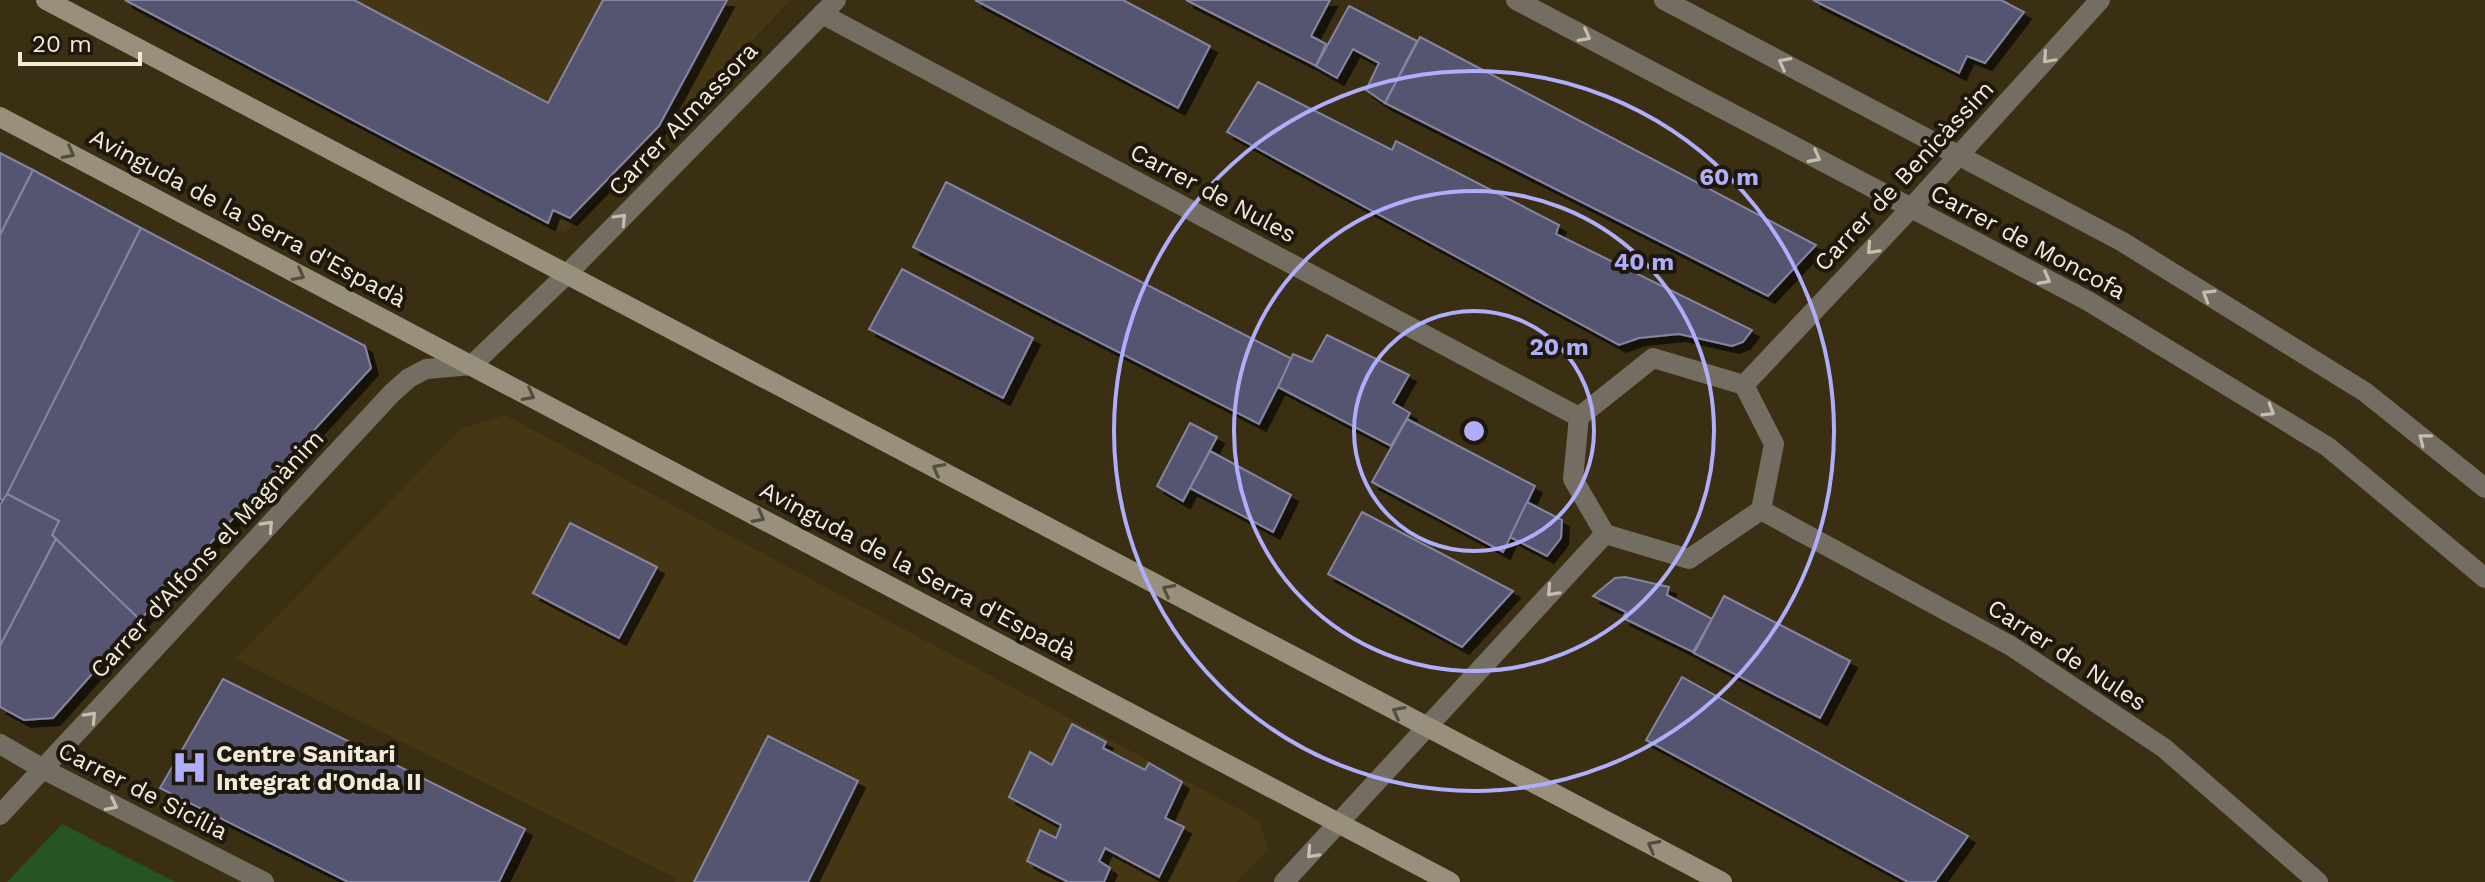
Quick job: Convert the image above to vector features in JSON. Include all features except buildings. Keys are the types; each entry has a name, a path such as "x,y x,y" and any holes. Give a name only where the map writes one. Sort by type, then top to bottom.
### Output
{"street":[{"path":"46,0 1722,882"},
{"name":"Carrer de Moncofa","path":"1516,0 2088,301 2328,447 2485,578"},
{"name":"Carrer de Moncofa","path":"1664,0 2121,241 2365,392 2485,488"},
{"name":"Carrer de Benicàssim","path":"1744,385 1911,208 2100,0"},
{"name":"Carrer Almassora","path":"567,274 829,7"},
{"name":"Carrer de Nules","path":"829,7 1579,417"},
{"name":"Avinguda de la Serra d'Espadà","path":"0,117 1450,882"},
{"path":"472,365 567,274"},
{"path":"1653,358 1744,385 1774,444 1761,510 1689,559 1605,534 1573,479 1579,417 1653,358"},
{"name":"Carrer d'Alfons el Magnànim","path":"0,815 392,393 409,378 426,369 472,365"},
{"name":"Carrer de Nules","path":"1761,510 2011,646 2164,748 2318,882"},
{"path":"1284,882 1605,534"},
{"name":"Carrer de Sicília","path":"0,744 264,882"}],"shaded area":[{"path":"136,0 791,0 564,233"},
{"path":"505,415 1259,820 1268,850 1237,882 675,882 676,878 235,659 461,429"}],"green space":[{"path":"62,824 175,882 7,882"}],"place":[{"name":"Centre Sanitari Integrat d'Onda II","path":"190,768"}]}
